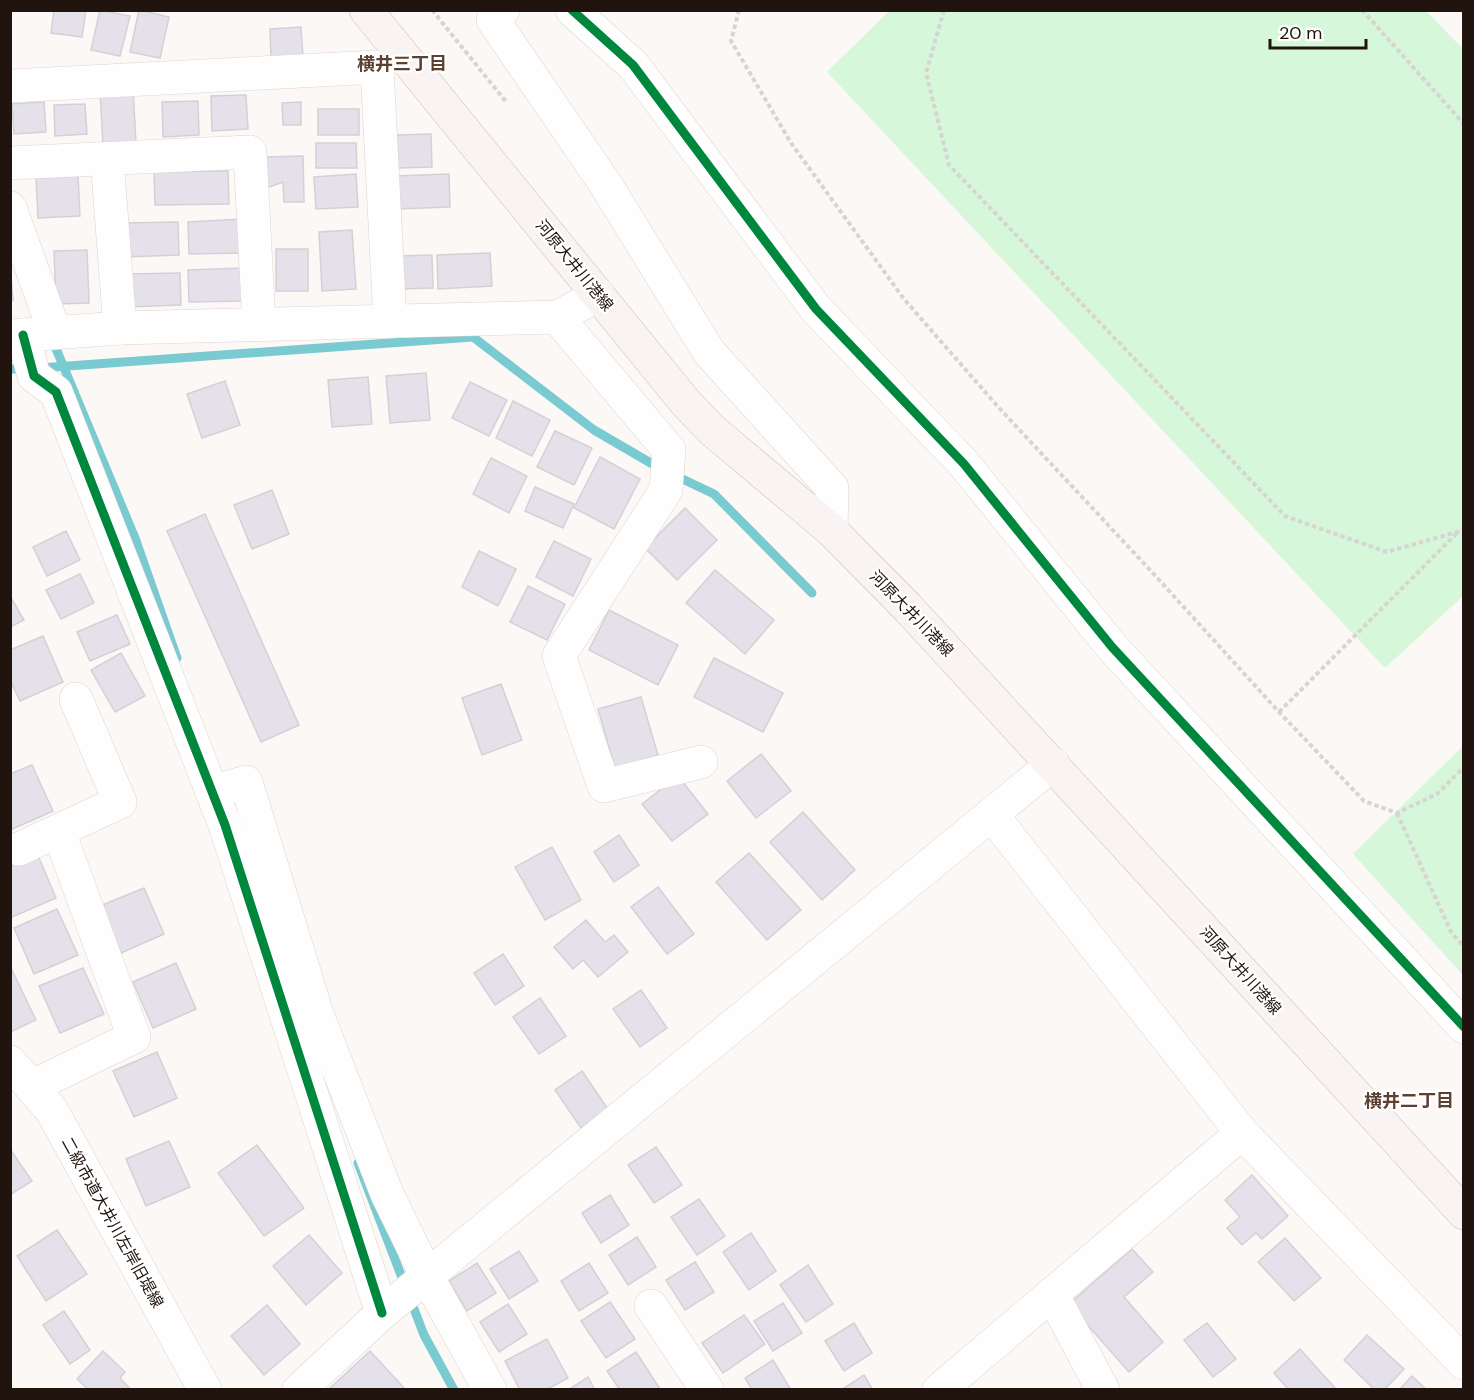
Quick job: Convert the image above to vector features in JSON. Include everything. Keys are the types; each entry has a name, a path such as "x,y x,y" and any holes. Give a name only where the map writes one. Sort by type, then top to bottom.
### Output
{"main road":[{"name":"河原大井川港線","path":"366,10 686,403 712,430 831,530 908,608 1464,1213"}],"street":[{"path":"503,10 493,20 606,185 708,352 832,488 831,530"},
{"path":"572,10 633,65 816,309 964,464 1112,647 1464,1027"},
{"path":"10,86 377,67 390,321"},
{"path":"10,163 250,152 259,325"},
{"path":"107,159 120,328"},
{"path":"10,208 34,376 56,392 225,825 314,1104 385,1311"},
{"path":"29,334 120,328 557,317 598,295"},
{"path":"557,317 669,450 666,490 559,656 604,786 701,762"},
{"path":"20,849 120,802 76,699"},
{"path":"299,1389 427,1276 1053,764"},
{"path":"212,792 246,782 317,1014 387,1194 427,1276 490,1389"},
{"path":"992,814 1242,1133 1464,1363"},
{"path":"31,1086 134,1037 59,832"},
{"name":"二級市道大井川左岸旧堤線","path":"10,1062 52,1111 205,1389"},
{"path":"314,1104 347,1091"},
{"path":"939,1389 1242,1133"},
{"path":"1052,1294 1102,1389"},
{"path":"651,1306 707,1389"}],"path":[{"path":"739,10 731,41 791,143 904,299 1000,409 1364,801 1397,813 1437,794 1464,767"},
{"path":"944,10 926,73 949,165 1285,516 1387,552 1464,530"},
{"path":"1362,10 1464,124"},
{"path":"1279,712 1458,531"},
{"path":"1397,813 1450,932 1464,947"}],"green space":[{"path":"889,11 1426,11 1463,49 1463,596 1385,668 827,72"},
{"path":"1463,746 1463,975 1353,854"}],"building":[{"path":"54,10 86,10 82,37 51,33"},
{"path":"100,10 130,16 120,56 91,50"},
{"path":"139,10 169,17 160,58 130,52"},
{"path":"301,27 303,57 271,59 270,29"},
{"path":"133,89 136,143 103,145 100,91"},
{"path":"246,95 248,129 212,131 211,96"},
{"path":"198,101 199,135 163,137 162,102"},
{"path":"44,102 46,132 14,134 12,104"},
{"path":"301,102 301,125 283,125 282,103"},
{"path":"85,104 87,134 55,136 54,105"},
{"path":"318,109 359,109 359,135 318,135"},
{"path":"431,134 432,167 398,168 397,135"},
{"path":"316,143 356,143 357,168 316,168"},
{"path":"303,156 304,202 284,202 283,182 267,188 266,157"},
{"path":"228,171 229,204 155,205 154,172"},
{"path":"356,174 358,207 316,209 314,177"},
{"path":"449,174 450,207 397,209 395,176"},
{"path":"78,176 80,216 38,218 36,178"},
{"path":"242,219 243,253 189,254 188,222"},
{"path":"178,222 179,255 125,257 124,223"},
{"path":"352,230 356,289 322,291 319,232"},
{"path":"276,249 308,249 308,291 276,291"},
{"path":"87,250 89,303 56,304 54,251"},
{"path":"490,253 492,286 438,289 437,255"},
{"path":"432,255 433,288 398,289 397,256"},
{"path":"10,266 13,300 10,300"},
{"path":"242,268 243,301 189,302 188,270"},
{"path":"180,273 181,305 127,307 126,274"},
{"path":"426,373 430,420 390,423 386,376"},
{"path":"368,377 372,424 332,427 328,380"},
{"path":"225,381 240,425 202,438 187,394"},
{"path":"470,382 507,400 489,436 452,418"},
{"path":"513,401 550,420 532,456 496,438"},
{"path":"555,431 592,448 574,485 537,467"},
{"path":"600,457 640,479 614,529 574,508"},
{"path":"491,458 527,476 509,513 473,494"},
{"path":"535,487 574,504 563,528 525,511"},
{"path":"272,490 289,534 252,549 234,505"},
{"path":"685,508 717,540 677,580 645,548"},
{"path":"205,514 299,725 261,742 167,531"},
{"path":"66,531 80,560 47,576 33,547"},
{"path":"554,541 591,559 573,596 536,577"},
{"path":"479,551 516,569 498,606 462,587"},
{"path":"715,570 774,620 745,654 686,603"},
{"path":"80,574 94,603 61,619 46,590"},
{"path":"528,586 565,604 547,640 510,622"},
{"path":"10,596 24,620 10,627"},
{"path":"609,610 678,645 658,685 589,650"},
{"path":"117,615 130,644 90,661 77,632"},
{"path":"43,636 63,682 20,701 10,680 10,650"},
{"path":"121,653 145,696 115,712 91,670"},
{"path":"714,658 783,693 763,732 694,697"},
{"path":"501,684 522,740 482,755 462,698"},
{"path":"641,697 658,755 615,768 598,709"},
{"path":"761,754 791,791 756,818 727,781"},
{"path":"32,765 53,811 10,830 10,774"},
{"path":"678,776 708,814 672,841 642,804"},
{"path":"803,812 855,870 822,900 770,842"},
{"path":"619,835 639,865 614,882 594,852"},
{"path":"552,847 581,900 545,920 515,867"},
{"path":"36,851 56,898 12,917 10,912 10,862"},
{"path":"749,853 801,910 767,940 716,882"},
{"path":"658,887 694,934 667,954 631,907"},
{"path":"144,888 164,934 121,953 100,906"},
{"path":"57,909 78,955 34,974 14,928"},
{"path":"586,920 605,942 614,935 628,952 598,977 583,960 573,969 554,947"},
{"path":"503,954 524,986 495,1005 474,973"},
{"path":"176,963 196,1009 153,1028 133,982"},
{"path":"10,966 36,1020 10,1032"},
{"path":"83,968 104,1014 60,1033 39,986"},
{"path":"641,990 667,1028 640,1047 613,1009"},
{"path":"540,998 566,1036 539,1054 513,1017"},
{"path":"157,1052 177,1098 134,1117 113,1071"},
{"path":"582,1071 608,1109 581,1128 555,1090"},
{"path":"169,1141 190,1187 146,1206 126,1159"},
{"path":"257,1145 304,1208 264,1236 218,1173"},
{"path":"656,1147 682,1185 654,1203 628,1165"},
{"path":"10,1149 32,1181 10,1195"},
{"path":"1252,1175 1288,1216 1262,1239 1256,1233 1242,1245 1227,1228 1240,1217 1225,1200"},
{"path":"610,1195 629,1225 601,1243 582,1213"},
{"path":"699,1199 725,1236 697,1255 671,1217"},
{"path":"57,1230 87,1274 46,1301 17,1256"},
{"path":"751,1233 776,1271 749,1290 723,1252"},
{"path":"309,1235 342,1273 306,1305 273,1266"},
{"path":"637,1237 656,1267 628,1285 609,1255"},
{"path":"1285,1238 1321,1278 1294,1301 1258,1262"},
{"path":"1132,1249 1153,1272 1124,1297 1163,1342 1129,1372 1069,1304"},
{"path":"519,1251 538,1281 509,1299 490,1269"},
{"path":"695,1262 714,1292 685,1310 666,1280"},
{"path":"477,1263 496,1293 467,1311 449,1281"},
{"path":"589,1263 608,1293 579,1311 561,1281"},
{"path":"808,1265 833,1304 806,1322 780,1285"},
{"path":"610,1302 635,1339 606,1358 581,1321"},
{"path":"783,1303 802,1333 773,1351 754,1321"},
{"path":"508,1304 527,1334 499,1352 480,1322"},
{"path":"267,1305 300,1344 264,1375 231,1336"},
{"path":"64,1311 90,1350 70,1364 43,1325"},
{"path":"744,1315 765,1344 723,1373 702,1343"},
{"path":"854,1323 872,1353 844,1371 825,1341"},
{"path":"1207,1323 1236,1359 1213,1377 1184,1340"},
{"path":"1367,1335 1404,1369 1384,1390 1375,1390 1344,1360"},
{"path":"547,1339 568,1378 546,1390 520,1390 505,1361"},
{"path":"1300,1349 1336,1389 1289,1390 1274,1373"},
{"path":"103,1351 125,1372 120,1378 131,1390 89,1390 77,1379"},
{"path":"370,1351 405,1389 328,1390"},
{"path":"636,1352 660,1390 620,1390 607,1371"},
{"path":"773,1360 791,1390 752,1390 745,1378"},
{"path":"864,1375 873,1390 841,1390"},
{"path":"1412,1376 1427,1390 1399,1390"},
{"path":"588,1377 595,1390 568,1390"}],"waterway":[{"path":"40,368 473,337 594,430 661,469"},
{"path":"52,339 135,538 177,658"},
{"path":"10,369 26,369"},
{"path":"674,475 714,494 812,593"},
{"path":"358,1163 424,1335 454,1390"}],"cycle path":[{"path":"572,10 633,65 816,309 964,464 1112,647 1464,1027"},
{"path":"23,335 34,376 56,392 225,825 382,1313"}],"district":[{"name":"横井三丁目","path":"402,64"},
{"name":"横井二丁目","path":"1409,1101"}]}
